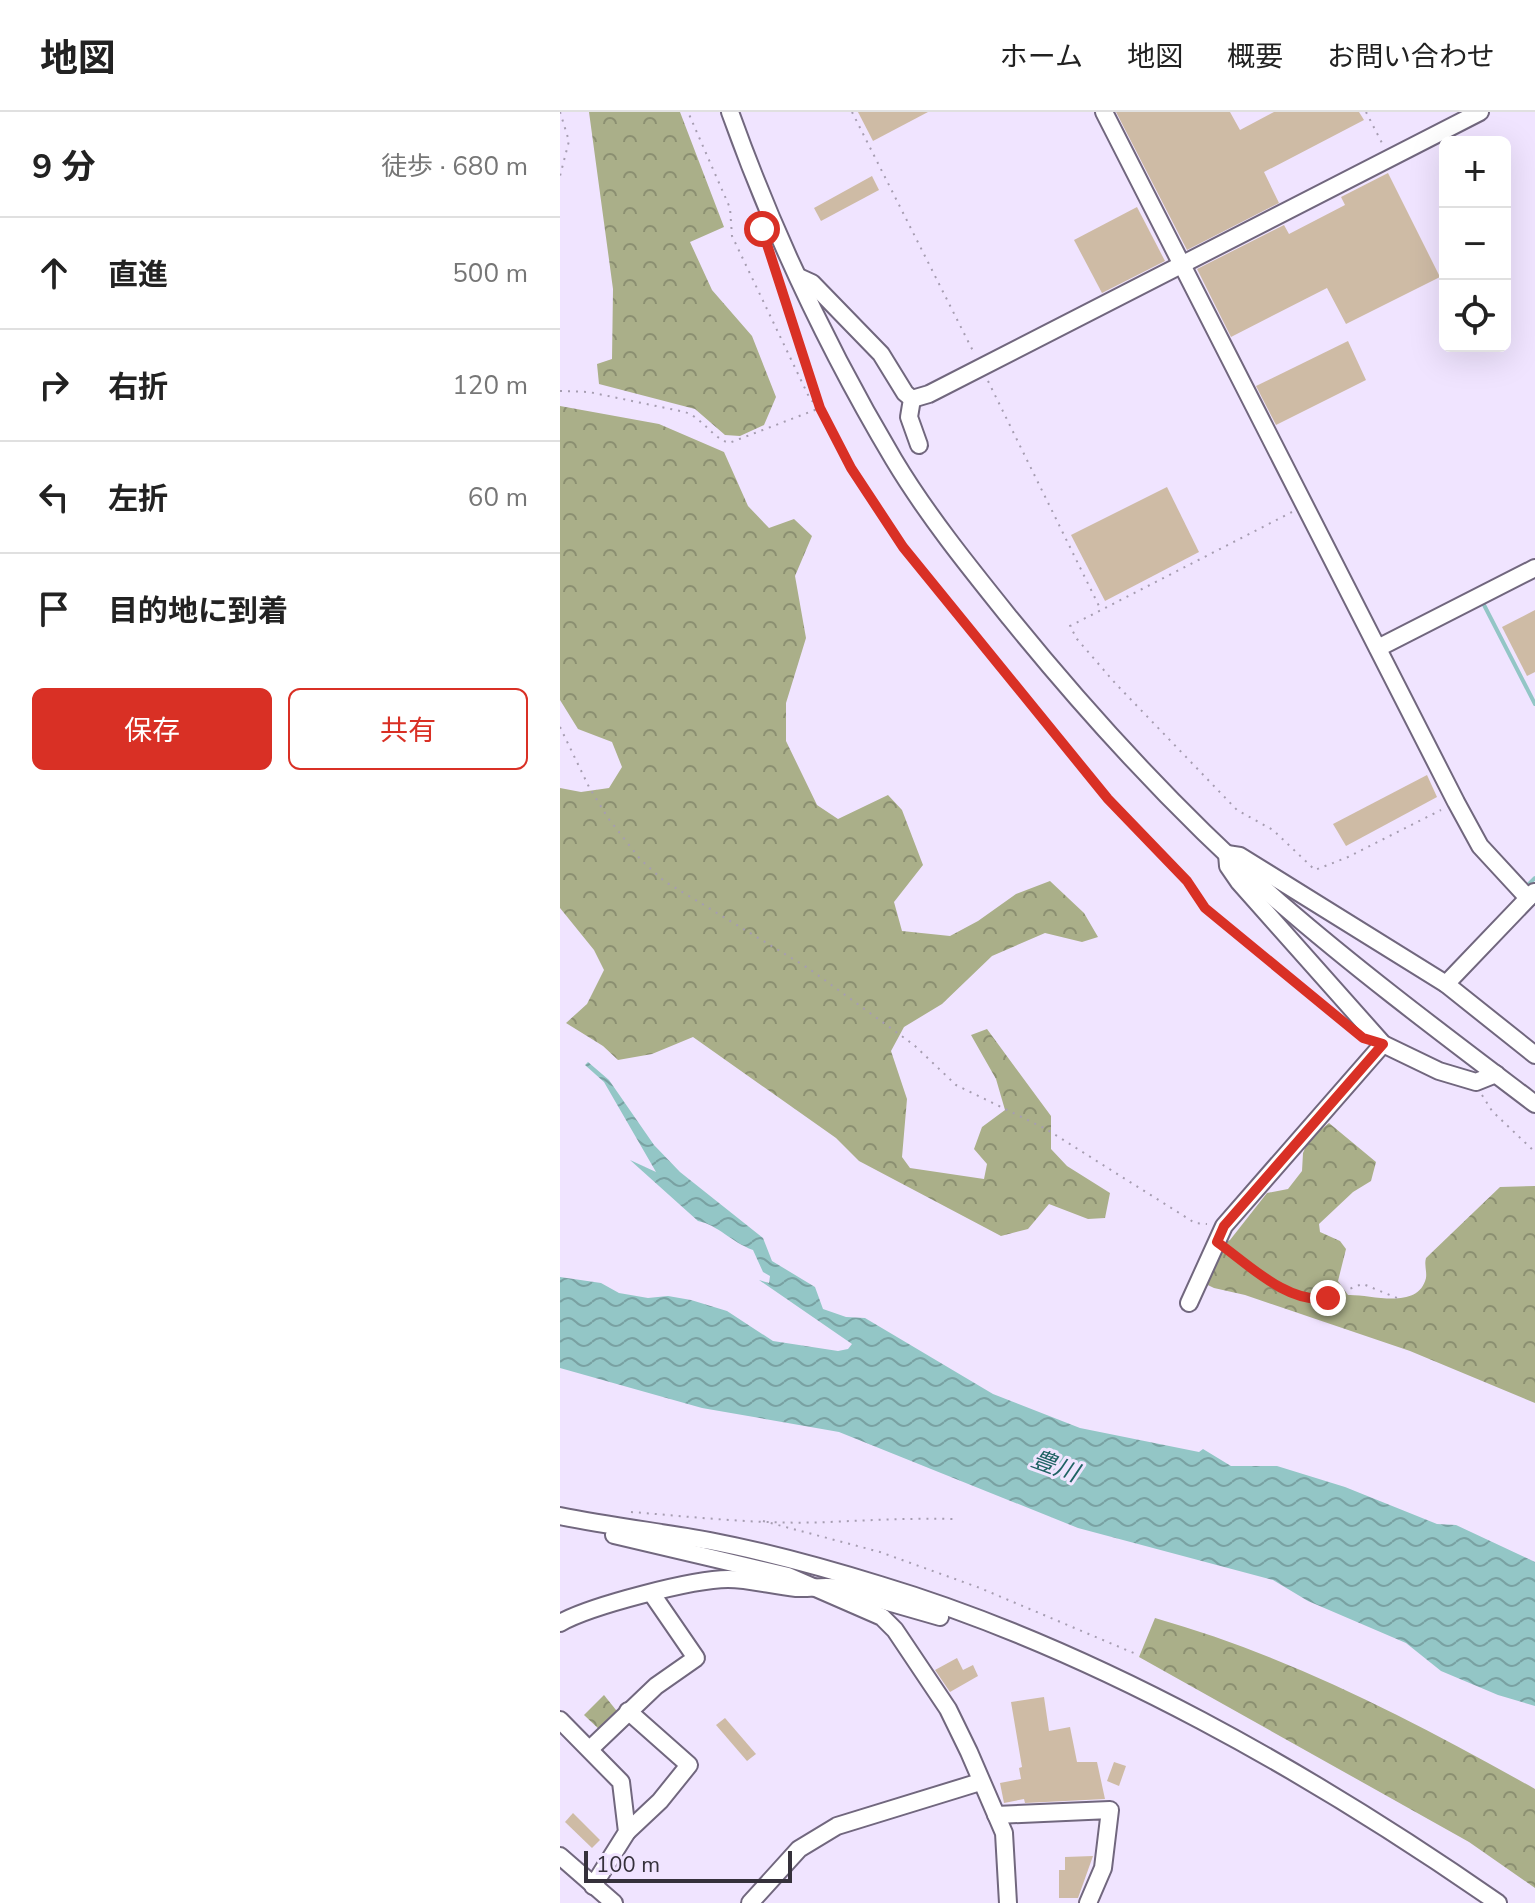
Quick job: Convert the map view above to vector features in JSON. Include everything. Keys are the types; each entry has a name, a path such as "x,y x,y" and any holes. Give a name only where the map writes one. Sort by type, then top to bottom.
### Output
{"street":[{"path":"730,112 799,277 852,387 896,463 968,567 1098,722 1227,854 1388,993 1535,1104"},
{"path":"1104,112 1480,846 1531,894 1446,984"},
{"path":"912,399 929,394 1480,112"},
{"path":"799,277 812,283 881,354 912,399"},
{"path":"912,399 909,417 919,445"},
{"path":"1378,648 1535,568"},
{"path":"1227,854 1240,856 1446,984 1535,1055"},
{"path":"1227,854 1228,866 1239,882 1383,1044 1439,1071 1476,1082 1496,1074"},
{"path":"1189,1303 1220,1234 1383,1044"},
{"path":"560,1516 712,1541 797,1562 882,1585 1048,1646 1245,1744 1498,1903"},
{"path":"593,1522 606,1533 788,1576 882,1617 895,1630 948,1709 996,1815 1007,1851 1008,1903"},
{"path":"560,1623 594,1608 696,1583 730,1579 812,1588 823,1585 971,1628 987,1631 999,1628"},
{"path":"590,1749 628,1711 696,1658 652,1594"},
{"path":"593,1886 627,1832 668,1793 689,1765 628,1711"},
{"path":"560,1720 621,1782 627,1832"},
{"path":"750,1903 792,1856 837,1826 980,1782"},
{"path":"996,1815 1110,1810 1103,1868 1088,1903"},
{"path":"560,1856 614,1903"}],"path":[{"path":"560,112 569,141 560,176"},
{"path":"688,112 730,208 732,236 810,399 820,408"},
{"path":"1366,112 1390,157"},
{"path":"772,259 820,408 851,468 903,547 1108,799 1187,881 1205,908 1339,1018"},
{"path":"560,391 589,392 685,412 700,418 721,440 729,443 820,408"},
{"path":"1305,505 1070,626 1077,639 1115,683 1237,810 1273,830 1315,870 1348,857 1456,802"},
{"path":"560,727 608,818 640,859 664,881 808,968 914,1045 956,1085 1046,1129 1195,1223 1220,1234 1282,1288 1306,1298 1328,1298 1363,1284 1402,1300"},
{"path":"1476,1082 1492,1111 1535,1152"},
{"path":"631,1512 763,1521 827,1522 886,1517 957,1519"},
{"path":"763,1521 880,1552 980,1588 1136,1654"}],"green space":[{"path":"589,112 680,112 724,227 690,242 712,290 752,336 776,397 764,425 740,436 725,435 695,409 599,384 597,364 612,359 613,289"},
{"path":"560,406 659,424 724,452 748,506 769,528 794,519 812,536 795,576 806,638 786,703 786,741 817,805 838,819 888,795 902,810 923,865 894,902 902,931 950,936 1016,894 1050,881 1084,913 1098,937 1082,942 1045,933 992,956 942,1004 904,1027 891,1051 907,1099 902,1157 910,1168 984,1179 987,1164 974,1149 982,1127 1005,1110 996,1079 971,1035 987,1029 1051,1116 1051,1149 1067,1166 1110,1193 1105,1218 1088,1219 1049,1204 1028,1229 1001,1236 859,1161 836,1138 693,1037 652,1054 618,1060 603,1046 566,1023 587,1004 604,970 594,950 560,908 560,788 581,792 609,788 622,767 612,742 578,729 560,700"},
{"path":"1329,1123 1376,1162 1371,1181 1353,1192 1319,1224 1320,1232 1340,1241 1346,1249 1338,1281 1348,1295 1404,1298 1414,1294 1426,1278 1426,1258 1500,1187 1535,1186 1535,1403 1410,1351 1245,1295 1214,1288 1191,1277 1200,1256 1230,1240 1267,1193 1288,1189 1302,1171 1303,1153 1309,1139"},
{"path":"1155,1618 1254,1651 1350,1692 1535,1789 1535,1888 1469,1842 1139,1657"},
{"path":"604,1695 620,1715 603,1733 584,1715"}],"water":[{"name":"豊川","path":"588,1062 609,1080 654,1145 680,1172 763,1238 772,1261 815,1287 823,1309 846,1317 865,1318 993,1394 1080,1428 1199,1452 1203,1449 1231,1466 1277,1466 1345,1487 1437,1524 1456,1525 1535,1562 1535,1706 1498,1695 1441,1671 1406,1643 1308,1601 1273,1580 1078,1528 839,1432 702,1408 560,1368 560,1277 601,1283 619,1293 691,1300 727,1311 773,1341 838,1351 848,1349 852,1344 759,1280 769,1283 770,1276 763,1272 753,1250 698,1221 630,1160 656,1172 604,1082 585,1065"}],"building":[{"path":"858,112 928,112 873,141"},
{"path":"1116,112 1230,112 1240,130 1274,112 1359,112 1364,120 1264,172 1279,203 1187,250"},
{"path":"1388,173 1439,278 1346,324 1327,288 1231,337 1197,269 1284,225 1289,234 1345,205 1341,197"},
{"path":"872,176 879,190 821,221 814,208"},
{"path":"1137,207 1165,261 1102,293 1074,240"},
{"path":"1348,341 1366,380 1276,425 1256,386"},
{"path":"1167,487 1199,552 1105,601 1071,535"},
{"path":"1535,610 1535,672 1527,676 1502,627"},
{"path":"1427,775 1437,797 1346,846 1333,824"},
{"path":"957,1658 963,1670 973,1665 978,1676 950,1692 935,1670"},
{"path":"1044,1697 1049,1731 1070,1727 1077,1762 1097,1762 1105,1799 1025,1803 1024,1799 1004,1803 1000,1783 1021,1779 1019,1768 1022,1767 1011,1702"},
{"path":"725,1718 756,1754 747,1761 716,1725"},
{"path":"1114,1762 1126,1766 1119,1786 1107,1781"},
{"path":"573,1813 600,1840 592,1848 565,1822"},
{"path":"1093,1856 1078,1898 1059,1898 1059,1870 1065,1870 1065,1857"}],"waterway":[{"path":"1483,603 1535,704"},
{"path":"1526,887 1535,878"}],"route":[{"path":"762,229 820,408 851,468 903,547 1108,799 1187,881 1205,908 1363,1038 1383,1044 1224,1226 1217,1242 1282,1288 1306,1298 1328,1298"}]}
